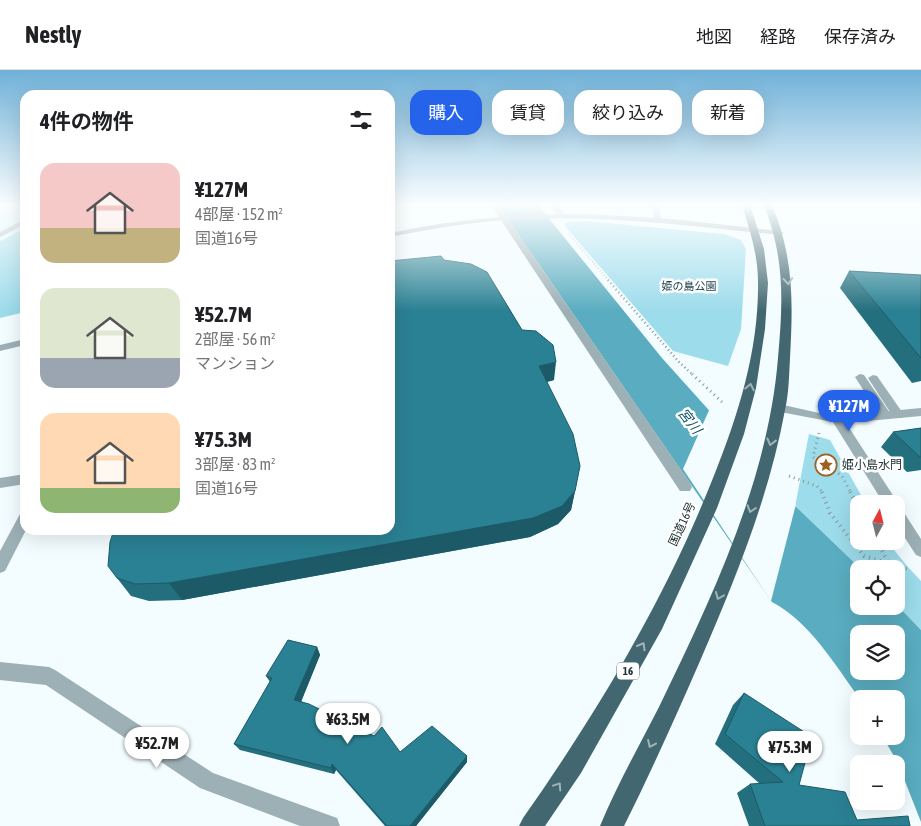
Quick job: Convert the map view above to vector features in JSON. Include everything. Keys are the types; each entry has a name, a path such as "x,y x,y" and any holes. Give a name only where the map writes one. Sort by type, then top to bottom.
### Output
{"highway":[{"name":"国道16号","path":"531,826 573,764 656,623 709,508 737,434 750,388 760,329 763,283 758,240"},
{"path":"612,826 689,665 738,551 764,466 779,408 787,334 788,287 785,252 782,240"}],"street":[{"path":"520,240 685,487"},
{"path":"0,348 20,343"},
{"path":"860,377 886,416"},
{"path":"873,378 898,415"},
{"path":"779,408 837,419 858,419 921,412"},
{"path":"837,419 885,495"},
{"path":"0,483 20,480"},
{"path":"905,526 921,551"},
{"path":"0,566 20,528"},
{"path":"0,672 49,676 207,781 329,826"}],"path":[{"path":"576,240 679,362 722,402"},
{"path":"819,432 814,457 842,476 852,495"},
{"path":"789,476 817,486 822,492 830,514 864,556 876,560"},
{"path":"905,569 913,571"}],"green space":[{"path":"20,240 20,313 0,318 0,241"},
{"name":"姫の島公園","path":"577,240 741,240 746,249 741,329 728,366 673,351"},
{"path":"809,434 830,440 861,495 850,495 850,550 894,550 902,560 851,560 795,507"},
{"path":"905,564 921,581 921,630 905,613"}],"water":[{"name":"宮川","path":"522,240 567,240 662,358 795,506 852,560 850,560 850,615 905,615 905,613 921,630 921,822 905,781 905,755 893,755 887,745 905,745 905,690 853,690 821,645 798,621 772,602"}],"pier":[{"path":"710,408 796,504 771,601 683,469"}],"building":[{"path":"441,256 444,260 471,264 487,272 522,330 536,331 553,345 556,362 539,366 573,434 580,466 575,491 562,506 533,518 169,583 135,584 117,578 108,566 112,535 395,535 395,261"},
{"path":"849,271 921,275 921,358"},
{"path":"921,428 921,457 920,457 893,432"},
{"path":"288,640 317,647 294,700 309,704 374,736 382,727 400,752 432,726 467,756 410,826 387,826 332,764 331,768 234,744 272,678 266,676"},
{"path":"744,693 812,737 799,785 845,792 850,804 850,810 853,810 857,820 908,816 910,826 765,826 750,784 783,782 725,734"}],"place":[{"name":"姫小島水門","path":"826,465"}]}
